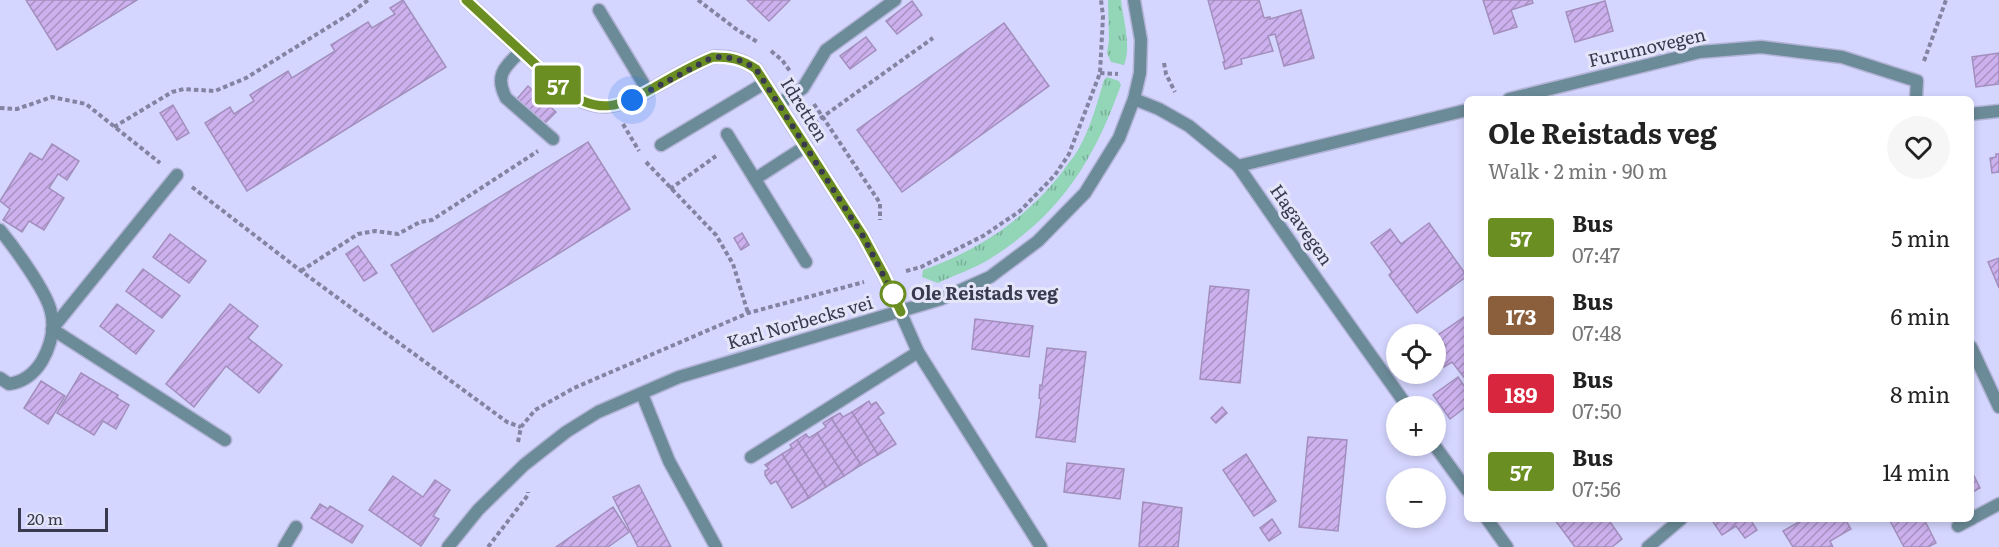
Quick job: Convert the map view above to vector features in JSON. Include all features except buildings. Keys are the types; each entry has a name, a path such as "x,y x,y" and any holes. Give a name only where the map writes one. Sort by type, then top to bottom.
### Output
{"street":[{"name":"Idretten","path":"466,0 574,97 588,103 603,106 618,105 632,100 713,57 742,60 756,69 863,236 901,312"},
{"path":"779,104 802,88 826,50 895,0"},
{"name":"Karl Norbecks vei","path":"448,547 478,510 524,465 566,432 598,412 679,377 941,299 990,277 1038,241 1085,193 1119,138 1134,99 1140,73 1141,40 1134,0"},
{"path":"598,10 648,91"},
{"name":"Furumovegen","path":"1521,96 1700,52 1761,47 1842,57 1917,81"},
{"path":"521,51 504,69 500,83 502,90 506,98 553,139"},
{"path":"1916,96 1917,81"},
{"path":"661,145 765,82"},
{"name":"Hagavegen","path":"1134,99 1159,109 1189,126 1238,166 1400,396"},
{"path":"1238,166 1464,111"},
{"path":"1974,114 1999,111"},
{"path":"730,139 807,262"},
{"path":"754,178 806,146"},
{"path":"52,329 177,175"},
{"path":"0,230 14,246 36,280 51,311 52,329 49,350 37,370 20,382 9,384 0,378"},
{"path":"901,312 918,352 1041,547"},
{"path":"52,329 225,440"},
{"path":"751,457 918,352"},
{"path":"1974,353 1999,407"},
{"path":"642,394 669,460 716,547"},
{"path":"1442,456 1464,486"},
{"path":"1974,517 1999,504"},
{"path":"1489,522 1508,547"},
{"path":"1648,547 1677,522"},
{"path":"1958,526 1965,522"},
{"path":"284,547 296,526"}],"path":[{"path":"114,127 172,92 184,89 215,91 246,78 368,0"},
{"path":"524,465 517,450 521,427 536,410 574,388 748,313 921,267 983,236 1020,211 1055,175 1069,154 1100,73 1103,16 1101,0"},
{"path":"1917,81 1946,0"},
{"path":"798,134 933,38"},
{"path":"1163,58 1166,74 1179,96"},
{"path":"1100,73 1123,74"},
{"path":"802,88 880,203 880,226"},
{"path":"0,108 17,109 52,97 86,104 301,271 507,422 521,427"},
{"path":"618,105 624,127 649,167 716,236 733,264 748,313"},
{"path":"301,271 358,234 375,231 398,234 420,222 432,220 532,156 553,139"},
{"path":"670,189 730,139"},
{"path":"901,262 906,271"}],"green space":[{"path":"1108,0 1121,0 1127,42 1124,65 1111,62 1107,53"},
{"path":"1107,77 1119,81 1121,85 1110,113 1085,163 1054,206 1013,243 988,260 938,283 922,277 923,270 963,253 1001,231 1049,188 1083,140"}],"bus line":[{"name":"57","path":"466,0 562,89 588,103 603,106 618,105 632,100 713,57 742,60 756,69 863,236 901,312"}],"place":[{"name":"Ole Reistads veg","path":"893,294"}],"route":[{"path":"632,100 713,57 742,60 756,69 863,236 893,294"}]}
